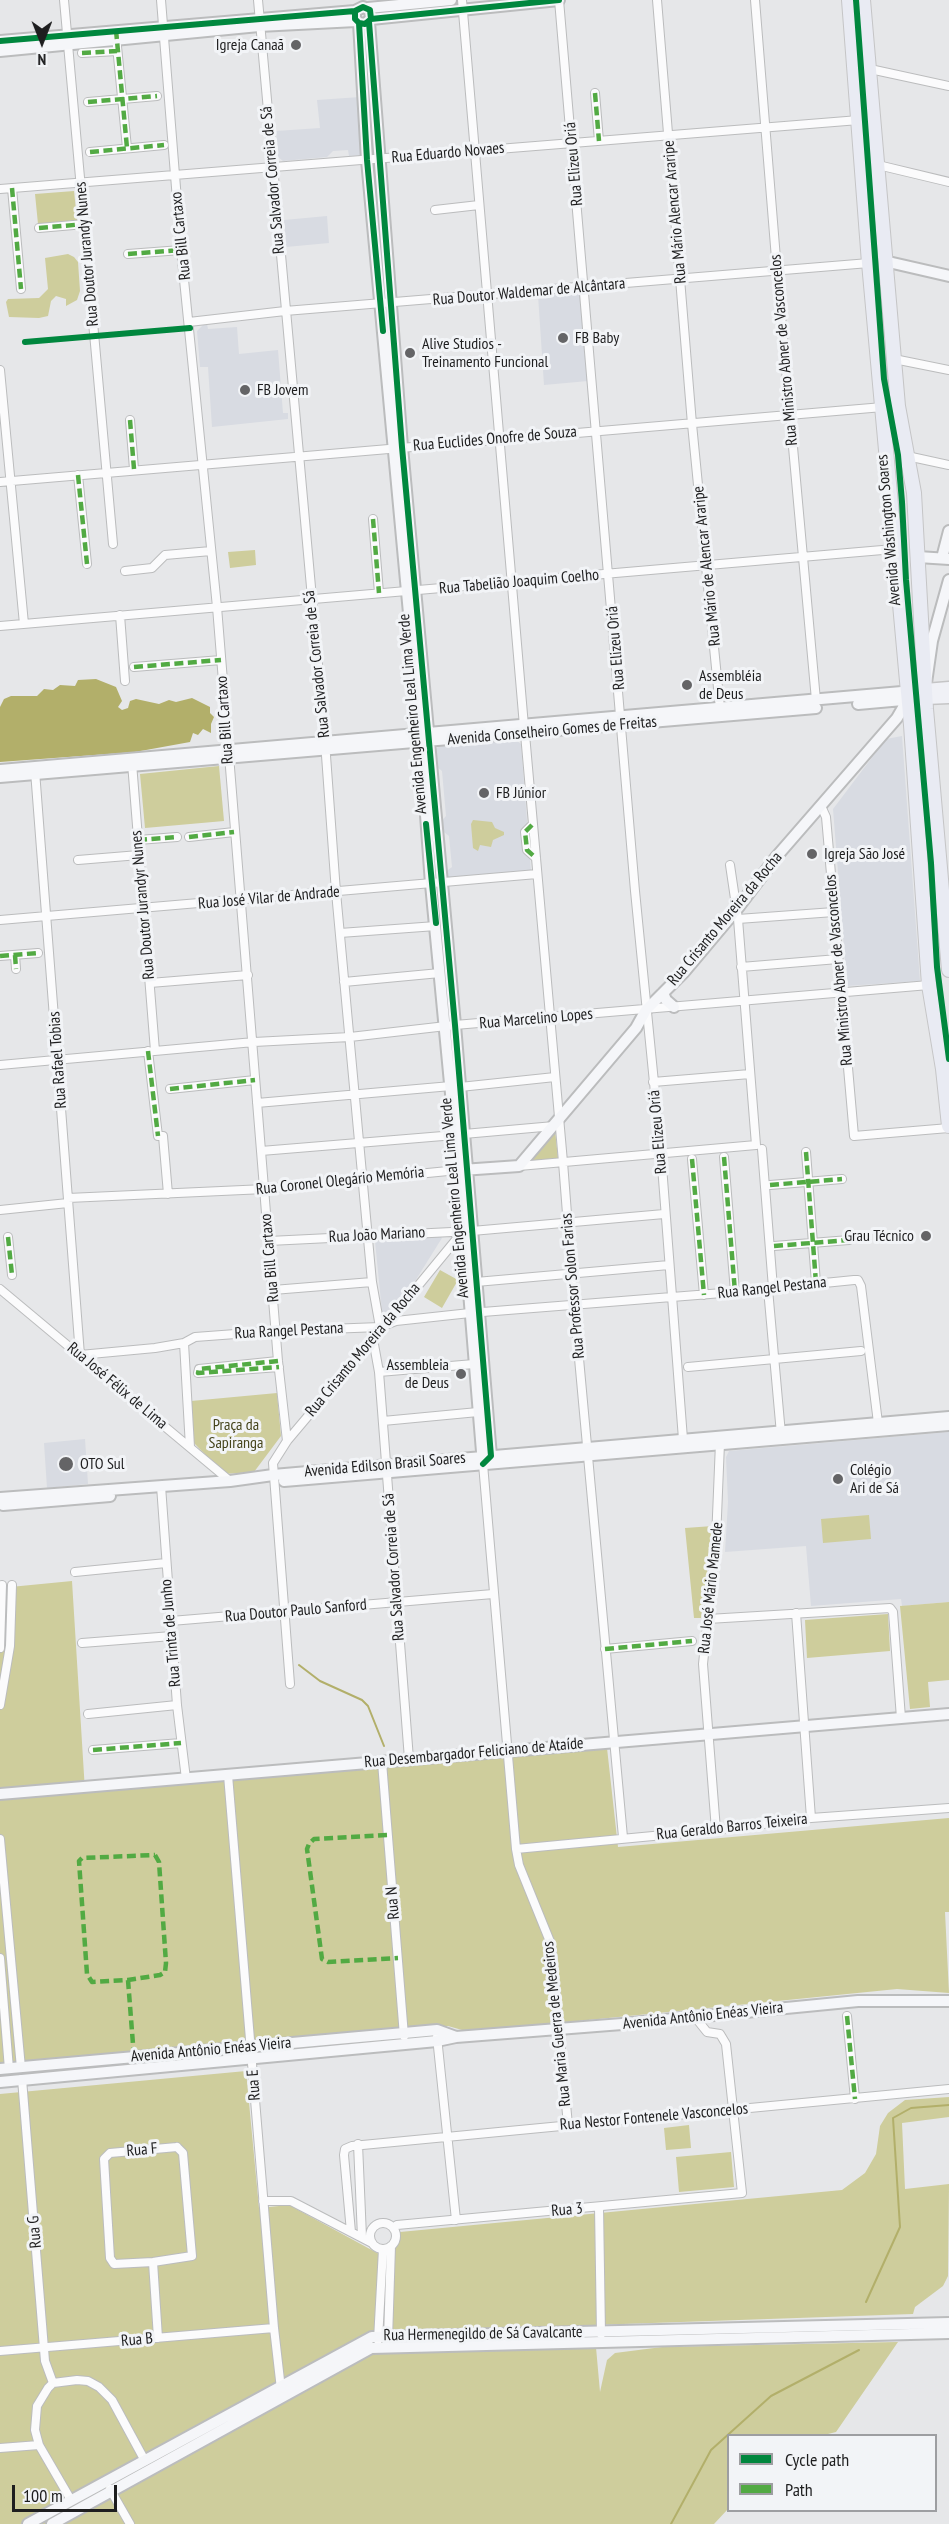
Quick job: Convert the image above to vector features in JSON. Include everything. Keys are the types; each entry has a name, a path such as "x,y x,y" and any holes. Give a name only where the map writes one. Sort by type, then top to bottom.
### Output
{"highway":[{"name":"Avenida Washington Soares","path":"849,0 869,263 922,858 921,897 929,985 943,1070 949,1127"},
{"name":"Avenida Washington Soares","path":"863,0 898,406 911,477 918,557 925,694 945,871 949,970"},
{"path":"890,492 896,501 902,502 910,492 911,477"}],"main road":[{"path":"925,694 949,688"},
{"path":"925,694 949,697"}],"street":[{"name":"Rua Doutor Jurandy Nunes","path":"64,0 113,544"},
{"name":"Rua Bill Cartaxo","path":"161,0 181,250 217,607 234,832 254,1042 255,1080 278,1364 287,1441"},
{"name":"Rua Salvador Correia de Sá","path":"258,0 344,982 372,1282 380,1327"},
{"path":"363,12 451,0"},
{"path":"82,53 117,40 163,30 463,4 559,0"},
{"name":"Rua Elizeu Oriá","path":"559,0 646,1010 661,1153 683,1439"},
{"name":"Rua Mário Alencar Araripe","path":"657,0 693,424"},
{"name":"Rua Ministro Abner de Vasconcelos","path":"755,0 789,415 816,700"},
{"name":"Rua Professor Solon Farias","path":"463,4 532,825 551,1018 557,1123 563,1162 571,1273 623,1837"},
{"name":"Avenida Engenheiro Leal Lima Verde","path":"363,12 380,159 386,303 468,1231 493,1594 507,1750"},
{"name":"Avenida Engenheiro Leal Lima Verde","path":"363,12 367,160 386,303"},
{"path":"0,51 68,40"},
{"path":"0,41 117,40"},
{"path":"117,40 127,148"},
{"path":"870,69 949,86"},
{"path":"595,93 599,141"},
{"path":"88,102 157,96"},
{"name":"Rua Eduardo Novaes","path":"0,189 272,169 859,120"},
{"path":"90,152 164,145"},
{"path":"878,165 949,182"},
{"path":"12,188 21,289"},
{"path":"435,210 479,205"},
{"path":"39,228 85,224"},
{"path":"128,254 181,250"},
{"path":"884,261 949,276"},
{"name":"Rua Doutor Waldemar de Alcântara","path":"189,322 285,311 869,263"},
{"path":"894,359 949,370"},
{"path":"0,370 24,624"},
{"name":"Rua Euclides Onofre de Souza","path":"0,482 202,463 883,407"},
{"path":"130,420 134,469"},
{"name":"Rua Mário de Alencar Araripe","path":"693,424 720,708"},
{"path":"908,456 949,465"},
{"path":"78,475 87,564"},
{"path":"373,519 379,593"},
{"path":"918,557 946,559 949,531"},
{"name":"Rua Tabelião Joaquim Coelho","path":"0,626 894,549"},
{"path":"125,571 152,568 165,555 211,551"},
{"path":"925,694 932,641 949,580"},
{"path":"120,615 125,681"},
{"path":"134,667 221,660"},
{"name":"Avenida Conselheiro Gomes de Freitas","path":"0,770 35,770 132,763 425,739 925,694"},
{"name":"Avenida Conselheiro Gomes de Freitas","path":"622,721 720,708 816,700 908,696"},
{"name":"Rua Crisanto Moreira da Rocha","path":"519,1166 636,1028 646,1010 737,914 777,856 897,718 908,696"},
{"name":"Rua Doutor Jurandyr Nunes","path":"132,763 150,983 158,1136 163,1136 168,1194"},
{"name":"Avenida Conselheiro Gomes de Freitas","path":"0,777 35,770"},
{"name":"Rua Rafael Tobias","path":"35,770 80,1355"},
{"name":"Rua Ministro Abner de Vasconcelos","path":"821,807 826,815 854,1136 949,1127"},
{"path":"189,837 234,832"},
{"path":"138,840 177,837"},
{"path":"78,860 139,855"},
{"path":"730,865 737,914 750,1074 759,1147 781,1434"},
{"name":"Rua José Vilar de Andrade","path":"0,920 537,874"},
{"name":"Avenida Engenheiro Leal Lima Verde","path":"436,884 436,926 440,973 450,1027"},
{"path":"737,914 834,912"},
{"path":"340,933 436,926"},
{"path":"0,956 38,953"},
{"path":"15,955 16,969"},
{"path":"741,967 838,959"},
{"path":"344,982 440,973"},
{"path":"150,983 248,975"},
{"name":"Rua Marcelino Lopes","path":"0,1065 254,1042 350,1037 929,985"},
{"path":"663,993 666,1000 674,1007"},
{"path":"653,1082 750,1074"},
{"path":"257,1103 555,1077"},
{"path":"170,1089 255,1080"},
{"path":"261,1151 557,1123"},
{"name":"Rua Coronel Olegário Memória","path":"0,1210 68,1201 265,1189 363,1178 759,1147"},
{"path":"806,1152 816,1283"},
{"path":"724,1157 735,1292"},
{"path":"692,1159 704,1295"},
{"path":"770,1185 842,1179"},
{"name":"Rua João Mariano","path":"269,1241 468,1231 664,1214"},
{"name":"Avenida Engenheiro Leal Lima Verde","path":"468,1231 476,1281 474,1364 485,1459"},
{"name":"Rua Crisanto Moreira da Rocha","path":"273,1478 273,1463 287,1441 373,1339 380,1327 394,1315 468,1231"},
{"path":"8,1237 12,1275"},
{"path":"774,1246 849,1240"},
{"path":"0,1252 10,1251"},
{"path":"476,1281 669,1265"},
{"name":"Rua Rangel Pestana","path":"80,1355 184,1343 195,1337 276,1330 380,1327 396,1321 474,1313 858,1280 861,1286 878,1422"},
{"path":"273,1290 372,1282"},
{"name":"Rua José Félix de Lima","path":"0,1289 230,1483"},
{"name":"Rua Salvador Correia de Sá","path":"373,1339 384,1421 409,1759"},
{"path":"184,1343 190,1447"},
{"path":"688,1367 861,1351"},
{"path":"278,1364 198,1373 199,1369 278,1364"},
{"path":"379,1372 474,1364"},
{"path":"384,1421 478,1412"},
{"name":"Avenida Edilson Brasil Soares","path":"0,1506 485,1459 720,1443 878,1422 949,1416"},
{"name":"Avenida Edilson Brasil Soares","path":"589,1452 683,1439 949,1425"},
{"name":"Rua José Mário Mamede","path":"716,1830 703,1664 718,1515 720,1443"},
{"path":"273,1478 290,1684"},
{"name":"Avenida Edilson Brasil Soares","path":"0,1498 161,1489"},
{"name":"Rua Trinta de Junho","path":"161,1489 177,1705 186,1779"},
{"path":"75,1572 166,1563"},
{"path":"0,1648 2,1589 12,1589 8,1663 0,1706"},
{"name":"Rua Doutor Paulo Sanford","path":"171,1621 493,1594"},
{"path":"708,1619 887,1607 891,1609 901,1718"},
{"path":"796,1613 812,1818"},
{"path":"82,1642 172,1636"},
{"path":"605,1649 692,1641"},
{"path":"88,1714 177,1705"},
{"name":"Rua Desembargador Feliciano de Ataíde","path":"0,1794 949,1714"},
{"path":"93,1750 181,1743"},
{"name":"Rua Maria Guerra de Medeiros","path":"507,1750 519,1865 551,1944 568,2125"},
{"name":"Rua N","path":"382,1761 405,2038"},
{"name":"Rua E","path":"228,1775 274,2328 282,2390"},
{"name":"Rua Geraldo Barros Teixeira","path":"516,1849 623,1837 716,1830 812,1818 949,1808"},
{"name":"Rua G","path":"0,1839 46,2365 53,2384"},
{"path":"0,1958 4,2069"},
{"name":"Avenida Antônio Enéas Vieira","path":"0,2082 21,2074 405,2038 456,2037 559,2029 858,2001 949,2001"},
{"path":"848,2016 855,2099"},
{"path":"695,2017 708,2032 720,2034 726,2044 735,2110"},
{"path":"437,2036 456,2220"},
{"name":"Avenida Antônio Enéas Vieira","path":"4,2069 21,2074"},
{"name":"Rua Nestor Fontenele Vasconcelos","path":"358,2144 949,2089"},
{"name":"Rua 3","path":"393,2228 397,2225 742,2193 735,2110"},
{"path":"351,2232 344,2156 346,2148 358,2144 362,2237"},
{"name":"Rua F","path":"177,2147 182,2152 192,2254 190,2258 153,2262 115,2265 112,2262 104,2162 107,2154 177,2147"},
{"path":"264,2201 291,2202 372,2243 387,2247"},
{"path":"599,2207 601,2336"},
{"path":"361,2221 375,2226 386,2224 393,2228 396,2235 387,2247 383,2341"},
{"path":"372,2243 370,2235 375,2226"},
{"path":"153,2262 158,2338"},
{"name":"Rua Hermenegildo de Sá Cavalcante","path":"601,2336 949,2323"},
{"name":"Rua B","path":"0,2351 274,2328"},
{"name":"Rua Hermenegildo de Sá Cavalcante","path":"52,2524 112,2492 365,2339 383,2341 601,2336 949,2333"},
{"path":"71,2500 39,2445 35,2430 36,2410 44,2394 53,2384 77,2379 88,2381 99,2387 112,2400 144,2459"},
{"name":"Rua Hermenegildo de Sá Cavalcante","path":"28,2524 144,2459 282,2390"},
{"path":"0,2448 39,2445"},
{"path":"105,2480 130,2524"}],"shaded area":[{"path":"360,97 363,150 360,155 349,156 348,150 333,151 327,157 283,161 278,157 276,131 320,128 317,100"},
{"path":"327,216 329,243 286,247 284,220"},
{"name":"FB Baby","path":"581,291 588,381 544,385 538,295"},
{"name":"FB Jovem","path":"207,324 208,329 237,327 239,354 278,350 283,413 288,413 288,419 212,427 208,367 200,367 197,331"},
{"path":"96,679 116,687 122,701 118,707 122,710 128,708 130,701 136,699 159,704 169,700 176,702 192,698 210,707 210,713 214,717 211,733 203,729 198,735 193,733 190,742 135,752 0,762 0,707 4,699 11,696 37,696 44,689 53,690 60,685 75,686 78,680"},
{"path":"902,736 920,981 847,986 833,809 886,739"},
{"name":"FB Júnior","path":"516,740 521,744 531,872 445,880 444,873 452,867 449,836 440,829 439,824 446,816 442,771 437,767 435,750 441,744"},
{"path":"440,1236 442,1238 412,1286 390,1312 382,1312 375,1241"},
{"name":"Colégio Ari de Sá","path":"949,1432 949,1602 902,1606 901,1599 811,1606 806,1546 725,1552 728,1502 726,1457 729,1451"},
{"name":"OTO Sul","path":"85,1439 88,1484 47,1488 44,1443"}],"green space":[{"path":"74,191 77,220 38,224 35,194"},
{"path":"68,254 78,262 80,291 77,300 66,306 66,299 56,296 51,301 48,316 9,317 6,302 8,299 39,298 48,289 45,258"},
{"path":"255,550 256,565 230,568 228,552"},
{"path":"219,766 224,821 145,828 140,774"},
{"path":"473,820 492,822 495,828 504,832 504,835 493,840 491,847 480,845 478,851 473,848 471,824"},
{"path":"555,1130 558,1158 529,1161"},
{"path":"440,1270 458,1280 442,1308 424,1297"},
{"name":"Praça da Sapiranga","path":"277,1393 281,1436 254,1472 224,1474 193,1442 191,1401"},
{"path":"869,1515 871,1539 823,1543 821,1519"},
{"path":"713,1526 701,1618 694,1618 685,1528"},
{"path":"72,1581 85,1791 607,1748 618,1847 949,1818 949,1912 945,1912 949,1993 897,1989 469,2032 448,2026 0,2067 0,1588"},
{"path":"949,1602 949,1680 928,1682 930,1707 910,1709 900,1606"},
{"path":"888,1614 890,1651 807,1658 805,1620"},
{"path":"246,2071 259,2208 289,2205 379,2254 395,2250 400,2232 842,2190 865,2173 876,2154 880,2126 888,2113 905,2100 949,2097 949,2117 902,2123 905,2189 949,2184 948,2276 943,2286 915,2307 913,2314 594,2325 600,2392 607,2360 615,2353 662,2347 898,2342 836,2432 828,2434 727,2434 727,2510 714,2524 0,2524 0,2094"},
{"path":"689,2125 691,2148 666,2150 664,2128"},
{"path":"731,2152 734,2187 679,2192 676,2157"}],"waterway":[{"path":"299,1665 320,1681 362,1700 368,1706 384,1746"},
{"path":"866,2302 900,2227 893,2118 911,2108 949,2105"},
{"path":"729,2434 771,2396 859,2350"},
{"path":"671,2524 711,2450 727,2436"}],"marked path":[{"path":"116,30 127,148"},
{"path":"82,53 117,51"},
{"path":"595,93 599,141"},
{"path":"88,102 157,96"},
{"path":"90,152 164,145"},
{"path":"12,188 21,289"},
{"path":"39,228 85,224"},
{"path":"128,254 181,250"},
{"path":"130,420 134,469"},
{"path":"78,475 87,564"},
{"path":"373,519 379,593"},
{"path":"134,667 221,660"},
{"path":"532,825 525,832 527,850 536,858"},
{"path":"189,837 234,832"},
{"path":"138,840 177,837"},
{"path":"0,956 38,953"},
{"path":"15,955 16,969"},
{"path":"148,1051 158,1136"},
{"path":"170,1089 255,1080"},
{"path":"806,1152 816,1283"},
{"path":"724,1157 735,1292"},
{"path":"692,1159 704,1295"},
{"path":"770,1185 842,1179"},
{"path":"8,1237 12,1275"},
{"path":"774,1246 849,1240"},
{"path":"278,1361 199,1369 198,1373 279,1367"},
{"path":"605,1649 692,1641"},
{"path":"93,1750 181,1743"},
{"path":"387,1835 314,1839 307,1849 322,1959 328,1962 398,1958"},
{"path":"155,1855 159,1862 165,1972 160,1975 128,1980 92,1982 87,1974 79,1861 82,1858 155,1855"},
{"path":"128,1980 134,2057"},
{"path":"847,2016 855,2099"}],"cycle path":[{"path":"371,19 559,0"},
{"path":"856,0 884,379 898,455 906,580 931,863 937,967 949,1059"},
{"path":"0,41 355,11 363,7 370,10 371,19 365,24 359,23 355,19 355,11"},
{"path":"369,22 402,447 455,1025 491,1456 483,1464"},
{"path":"359,23 367,160 383,331"},
{"path":"25,342 190,328"},
{"path":"426,824 436,923"}],"place":[{"name":"Igreja Canaã","path":"296,45"},
{"name":"FB Baby","path":"563,338"},
{"name":"Alive Studios - Treinamento Funcional","path":"410,353"},
{"name":"FB Jovem","path":"245,390"},
{"name":"Assembléia de Deus","path":"687,685"},
{"name":"FB Júnior","path":"484,793"},
{"name":"Igreja São José","path":"812,854"},
{"name":"Grau Técnico","path":"926,1236"},
{"name":"Assembleia de Deus","path":"461,1374"},
{"name":"OTO Sul","path":"66,1464"},
{"name":"Colégio Ari de Sá","path":"838,1479"}]}
